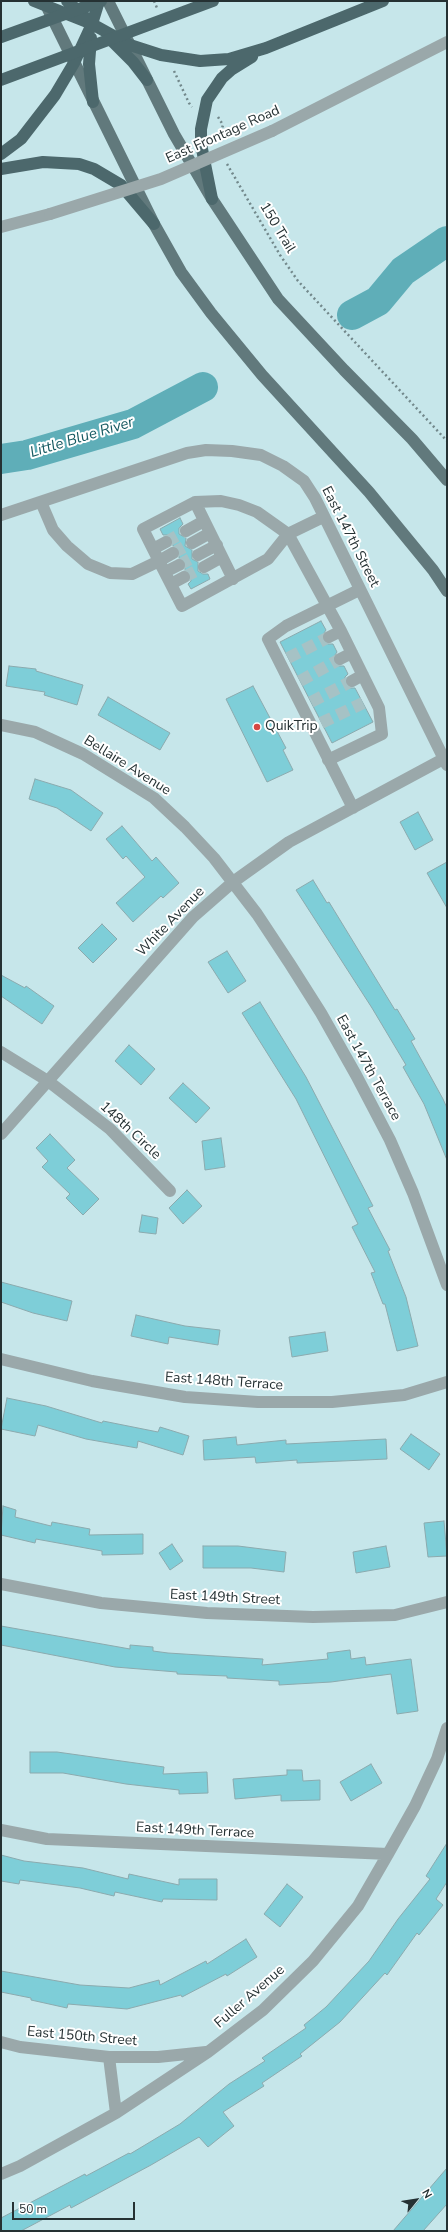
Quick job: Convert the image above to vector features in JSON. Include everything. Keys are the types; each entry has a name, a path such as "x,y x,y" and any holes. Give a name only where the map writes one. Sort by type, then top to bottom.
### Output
{"highway":[{"path":"34,1 45,4 92,24 130,45 170,57 200,61 229,59 266,48 383,1"},
{"path":"67,1 122,50 147,80"},
{"path":"88,1 92,24 90,64 93,102"},
{"path":"1,154 21,139 37,121 74,64 92,24 100,1"},
{"path":"1,37 100,1"},
{"path":"1,80 213,1"},
{"path":"212,199 201,144 201,128 207,100 222,78 231,70 266,48"},
{"path":"1,168 43,162 79,164 94,169 121,185 154,224"}],"main road":[{"path":"108,1 174,134 212,199 278,299 344,370 412,439 447,480"},
{"path":"45,4 154,224 181,272 211,313 262,375 369,492 433,570 447,591"}],"street":[{"name":"East Frontage Road","path":"1,227 50,214 161,179 272,131 447,42"},
{"name":"East 147th Street","path":"1,515 187,453 206,450 232,451 261,455 283,466 304,481 446,760"},
{"path":"323,517 288,534 268,560 182,606 143,529 195,502 221,501 239,504 257,512 288,534 341,631 363,675 368,700 379,708 382,734 328,760"},
{"path":"41,502 53,530 67,546 88,564 110,573 132,574 172,553"},
{"path":"195,502 234,579"},
{"path":"186,531 204,521"},
{"path":"192,543 210,533"},
{"path":"153,549 166,542"},
{"path":"198,555 217,545"},
{"path":"204,567 222,557"},
{"path":"165,572 178,565"},
{"path":"171,584 184,577"},
{"path":"353,808 328,760 317,725 307,704 284,661 268,639 286,626 360,590"},
{"path":"329,637 341,631"},
{"path":"340,659 352,653"},
{"path":"352,681 363,675"},
{"name":"Bellaire Avenue","path":"1,725 35,732 83,754 154,798 186,827 232,882"},
{"name":"White Avenue","path":"1,1134 193,917 232,882 289,842 446,760"},
{"name":"East 147th Terrace","path":"232,882 257,914 298,976 360,1081 396,1153 413,1193 447,1285"},
{"name":"148th Circle","path":"1,1052 48,1081 110,1128 170,1191"},
{"name":"East 148th Terrace","path":"1,1359 92,1381 185,1397 258,1402 332,1402 404,1395 447,1382"},
{"name":"East 149th Street","path":"1,1584 101,1603 207,1613 313,1617 395,1615 447,1602"},
{"name":"Fuller Avenue","path":"1,2174 20,2166 116,2113 208,2052 262,2010 313,1961 358,1906 388,1854 415,1806 437,1759 447,1728"},
{"name":"Fuller Avenue","path":"437,1759 447,1745"},
{"name":"East 149th Terrace","path":"1,1830 47,1839 388,1854"},
{"name":"East 150th Street","path":"1,2042 20,2047 109,2057 158,2057 208,2052"},
{"path":"109,2057 116,2113"}],"path":[{"path":"154,1 159,13"},
{"path":"170,57 188,104 221,120 223,125 219,141"},
{"name":"150 Trail","path":"225,161 280,255 298,281 447,441"}],"building":[{"path":"180,518 183,524 179,528 179,534 186,538 185,546 192,550 192,559 198,562 198,571 203,574 208,574 210,579 191,589 188,584 191,581 191,574 185,570 185,561 179,558 180,550 173,546 170,535 163,535 160,529"},
{"path":"321,621 326,630 322,636 323,641 328,644 333,644 337,652 333,658 334,663 339,666 344,666 348,674 345,677 345,684 348,688 355,688 373,722 332,743 280,642"},
{"path":"9,666 36,669 36,671 83,685 77,705 44,695 45,692 6,686"},
{"name":"QuikTrip","path":"253,686 286,748 283,750 293,770 267,782 226,699"},
{"path":"108,697 170,733 160,750 98,715"},
{"path":"35,779 71,790 103,813 91,831 57,808 29,799"},
{"path":"418,812 433,840 415,850 400,822"},
{"path":"122,826 152,861 156,857 179,883 163,898 161,896 133,922 116,903 145,877 126,856 123,859 106,839"},
{"path":"447,862 447,908 427,873"},
{"path":"313,880 327,903 329,902 395,1010 397,1009 415,1039 411,1041 447,1108 447,1160 424,1104 403,1067 406,1065 372,1008 296,890"},
{"path":"102,924 117,939 93,963 78,948"},
{"path":"227,951 246,981 228,993 208,962"},
{"path":"1,975 25,988 26,986 54,1006 42,1024 1,996"},
{"path":"260,1002 306,1077 373,1206 368,1208 390,1250 388,1251 406,1297 418,1346 397,1351 385,1304 383,1304 371,1273 375,1272 352,1227 358,1224 296,1099 242,1013"},
{"path":"129,1045 155,1069 141,1085 115,1061"},
{"path":"183,1083 210,1108 196,1123 169,1098"},
{"path":"50,1134 75,1160 67,1168 99,1199 83,1215 66,1198 70,1194 42,1167 48,1161 36,1148"},
{"path":"221,1138 225,1167 205,1170 202,1141"},
{"path":"187,1190 202,1206 183,1224 169,1208"},
{"path":"142,1215 158,1218 156,1234 139,1232"},
{"path":"1,1282 72,1301 67,1321 33,1313 1,1302"},
{"path":"136,1315 185,1326 220,1330 218,1345 169,1337 168,1344 131,1336"},
{"path":"325,1332 328,1351 292,1357 289,1337"},
{"path":"7,1398 46,1406 102,1423 103,1421 158,1432 160,1427 189,1436 183,1455 138,1441 137,1448 86,1439 38,1425 35,1436 1,1429"},
{"path":"411,1434 440,1454 429,1470 400,1449"},
{"path":"236,1437 237,1445 286,1440 286,1444 386,1439 387,1459 297,1463 297,1460 256,1463 255,1457 204,1460 203,1440"},
{"path":"3,1506 16,1510 15,1517 51,1526 52,1522 90,1529 89,1535 143,1534 143,1554 102,1555 102,1551 36,1539 35,1543 1,1535"},
{"path":"444,1521 447,1556 428,1557 424,1523"},
{"path":"172,1544 183,1561 170,1570 159,1553"},
{"path":"203,1546 238,1546 286,1552 284,1572 251,1568 203,1568"},
{"path":"386,1546 390,1567 356,1573 353,1552"},
{"path":"1,1626 130,1649 130,1645 153,1647 153,1651 168,1653 263,1659 262,1665 328,1659 327,1653 350,1650 351,1659 365,1657 366,1665 411,1659 418,1711 397,1714 391,1674 331,1682 279,1685 279,1681 227,1678 227,1676 177,1674 177,1672 115,1667 1,1645"},
{"path":"30,1752 57,1752 164,1767 163,1774 207,1772 208,1793 179,1794 179,1790 126,1784 63,1773 30,1773"},
{"path":"371,1764 382,1783 351,1801 340,1782"},
{"path":"287,1770 302,1770 303,1781 320,1780 320,1800 281,1801 281,1795 235,1799 233,1779 287,1775"},
{"path":"447,1843 447,1882 436,1899 443,1905 419,1935 417,1933 387,1975 385,1973 340,2022 300,2054 302,2056 262,2083 264,2086 223,2112 234,2126 208,2147 199,2137 151,2165 71,2208 70,2205 21,2231 1,2231 1,2218 85,2174 86,2176 129,2153 130,2154 180,2124 229,2084 265,2061 262,2058 306,2028 304,2025 326,2007 369,1961 398,1919 430,1879 426,1876"},
{"path":"1,1855 24,1861 83,1868 128,1879 129,1874 179,1885 179,1879 217,1879 217,1900 163,1899 162,1902 115,1892 114,1896 80,1888 20,1880 19,1884 1,1881"},
{"path":"287,1884 303,1897 280,1927 264,1914"},
{"path":"246,1939 257,1957 227,1976 226,1974 182,1997 181,1995 127,2009 68,2004 67,2008 31,2000 31,1998 1,1992 1,1971 80,1985 129,1988 159,1980 160,1985 206,1961 207,1964"},
{"path":"447,2168 447,2204 423,2231 393,2231"}],"waterway":[{"name":"Little Blue River","path":"352,315 378,301 403,271 447,241"},
{"name":"Little Blue River","path":"1,459 27,455 133,424 203,387"}],"tunnel":[{"path":"166,542 186,531"},
{"path":"173,553 192,543"},
{"path":"179,565 198,555"},
{"path":"184,577 204,567"},
{"path":"288,658 329,637"},
{"path":"300,681 340,659"},
{"path":"311,702 352,681"},
{"path":"321,723 363,703"}],"place":[{"name":"QuikTrip","path":"257,727"}]}
